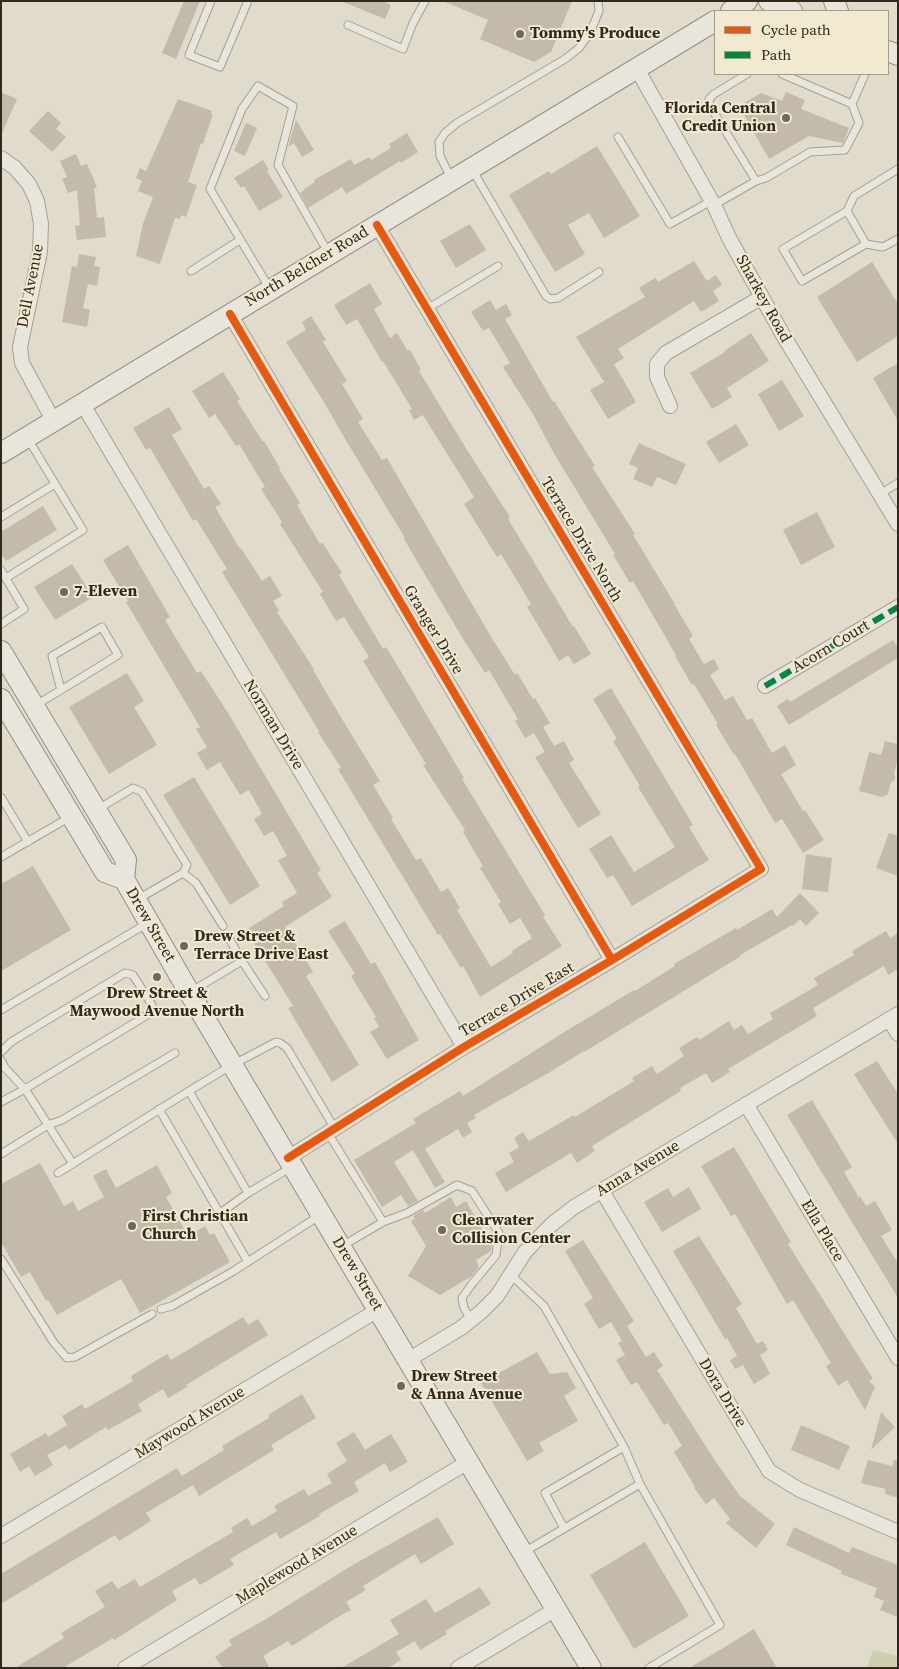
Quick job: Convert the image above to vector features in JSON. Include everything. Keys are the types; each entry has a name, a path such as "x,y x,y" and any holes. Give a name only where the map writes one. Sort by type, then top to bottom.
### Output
{"main road":[{"path":"733,10 747,1"},
{"path":"768,1 790,10"},
{"name":"North Belcher Road","path":"5,448 27,437 714,22"},
{"name":"Drew Street","path":"1,651 126,860 124,879 136,901 591,1668"},
{"name":"Drew Street","path":"1,699 105,872 124,879"}],"street":[{"name":"Sharkey Road","path":"637,69 762,297 898,524"},
{"name":"Dell Avenue","path":"1,158 15,168 29,184 37,201 41,224 40,252 20,347 22,363 53,420"},
{"name":"Terrace Drive North","path":"377,225 761,869"},
{"path":"670,406 657,377 657,364 666,353 762,297"},
{"name":"Granger Drive","path":"230,314 612,960"},
{"name":"Norman Drive","path":"82,403 464,1047"},
{"name":"Acorn Court","path":"765,686 898,607"},
{"name":"Terrace Drive East","path":"290,1162 332,1131 464,1047 761,869"},
{"path":"893,1016 898,1034"},
{"name":"Anna Avenue","path":"408,1360 461,1328 481,1312 497,1296 525,1252 551,1225 574,1207 893,1016"},
{"name":"Ella Place","path":"746,1104 898,1358"},
{"name":"Dora Drive","path":"602,1191 769,1471 800,1490 898,1532"},
{"name":"Maywood Avenue","path":"1,1536 378,1310"},
{"name":"Maplewood Avenue","path":"126,1668 468,1462"},
{"path":"458,1668 556,1609"}],"lane":[{"path":"211,1 189,55 220,67 248,1"},
{"path":"348,25 403,49 413,23 425,1"},
{"path":"452,180 440,156 439,142 445,133 457,123 565,59 579,48 590,33 598,11 598,1"},
{"path":"745,75 714,94 710,99 710,106 756,182"},
{"path":"784,75 852,104"},
{"path":"618,137 670,224 766,178 810,152 845,150 859,123 852,104 865,75"},
{"path":"270,289 210,189 242,109 258,86 293,106 278,166 329,254"},
{"path":"471,168 546,296 550,299 558,298 599,272"},
{"path":"898,169 854,196 847,211 783,249 802,281 866,244 883,247 898,239"},
{"path":"847,211 866,244"},
{"path":"191,271 240,240"},
{"path":"427,308 498,266"},
{"path":"6,578 83,530 27,437"},
{"path":"880,494 898,483"},
{"path":"1,517 55,484"},
{"path":"1,570 24,609 1,624"},
{"path":"34,706 61,690 118,655 102,627 52,656 61,690"},
{"path":"96,810 133,788 142,792 187,865 183,872 136,901"},
{"path":"1,797 28,842"},
{"path":"1,858 71,816"},
{"path":"183,872 196,883 223,926"},
{"path":"1,1010 149,922"},
{"path":"230,940 265,996"},
{"path":"189,992 242,961"},
{"path":"1,1052 11,1042 125,972 133,975 152,1005 149,1014 1,1102"},
{"path":"58,1174 158,1109 232,1065 272,1043 280,1043 287,1048 383,1222"},
{"path":"1,1154 174,1053"},
{"path":"1,1060 25,1089 73,1164"},
{"path":"188,1091 248,1193"},
{"path":"158,1109 248,1262"},
{"path":"219,1214 290,1162"},
{"path":"340,1246 383,1222 407,1213 457,1185 472,1192 499,1232 496,1255 462,1298 464,1308 471,1320"},
{"path":"161,1309 172,1306 248,1262 322,1215"},
{"path":"1,1259 54,1343 67,1358 75,1357 152,1314"},
{"path":"511,1274 544,1306 624,1448 640,1484 720,1625 659,1665 649,1668"},
{"path":"564,1528 545,1493 624,1448"},
{"path":"522,1552 640,1484"}],"green space":[{"path":"873,1650 898,1656 898,1668 867,1668"}],"building":[{"path":"184,1 200,1 176,59 162,53"},
{"path":"341,1 383,1 391,5 385,19"},
{"path":"443,1 572,1 551,52 534,62 480,39 488,20"},
{"path":"1,92 17,99 1,135"},
{"name":"Florida Central Credit Union","path":"786,92 805,100 801,109 849,128 843,143 809,136 769,159 739,106 761,93 782,101"},
{"path":"178,99 212,111 211,114 213,114 188,182 197,185 186,217 181,215 180,219 175,218 160,264 136,256 143,224 153,197 138,191 142,181 136,178 140,168 146,171"},
{"path":"48,111 61,123 56,129 66,137 52,152 29,131"},
{"path":"296,120 314,150 302,157 294,143 288,147"},
{"path":"246,123 257,128 245,156 234,151"},
{"path":"407,133 418,152 346,194 342,187 308,208 300,193 315,182 314,180 351,159 354,165 369,157 371,160 391,148 389,144"},
{"path":"597,146 640,216 604,238 589,213 568,225 585,254 555,272 509,195 549,171 551,174"},
{"path":"76,154 81,166 87,164 97,187 94,188 97,218 104,217 106,237 77,240 75,226 80,225 77,190 68,193 62,179 67,177 60,161"},
{"path":"263,160 269,170 267,171 283,197 259,211 244,186 241,188 234,178"},
{"path":"470,224 486,250 456,268 440,241"},
{"path":"79,254 96,257 94,266 100,267 97,286 88,284 83,308 90,310 87,327 62,322 72,266 77,267"},
{"path":"694,261 707,281 716,275 722,285 713,291 719,301 701,312 694,301 618,349 624,358 614,364 636,402 608,419 590,390 604,382 576,337 645,297 639,288 655,278 658,282"},
{"path":"872,262 898,304 898,336 857,362 817,297"},
{"path":"370,283 382,304 374,309 390,338 397,333 408,351 410,350 421,370 419,371 510,517 508,519 591,654 574,664 568,655 559,661 527,607 531,604 501,554 497,557 464,504 474,497 423,415 414,420 409,410 412,409 357,319 346,325 334,305"},
{"path":"490,300 496,310 506,304 512,315 505,319 553,402 595,466 592,467 635,534 633,535 693,636 689,639 704,664 714,659 719,669 710,675 725,700 733,696 747,720 752,718 772,753 785,745 796,765 781,774 803,811 805,810 824,840 803,853 782,819 775,823 716,725 718,724 694,684 692,685 633,581 630,583 533,414 503,367 510,363 489,328 483,331 471,312"},
{"path":"311,316 326,340 323,342 347,381 342,384 363,419 358,422 382,460 387,458 487,630 515,675 517,673 533,699 535,698 550,723 543,727 554,746 564,741 574,760 569,763 601,814 578,828 535,757 545,752 534,733 525,738 515,721 518,719 489,670 485,673 463,639 324,402 286,342 306,330 302,322"},
{"path":"751,333 769,361 727,388 732,397 712,409 690,373 725,352"},
{"path":"898,363 898,421 873,378"},
{"path":"223,372 240,399 237,401 264,441 300,503 297,505 320,544 322,542 342,573 339,575 383,649 386,647 403,675 464,778 462,779 562,946 480,997 463,966 461,968 440,934 438,935 338,769 341,768 222,572 227,569 196,519 193,521 150,448 146,450 133,428 169,407 182,429 172,435 204,489 209,486 221,504 215,507 240,549 262,581 270,576 282,596 273,601 279,610 277,612 314,669 380,781 373,785 393,818 391,819 416,860 421,858 441,892 448,888 460,908 457,910 491,967 532,938 520,918 510,924 498,904 501,902 480,868 483,866 463,832 465,830 423,765 426,764 363,661 369,657 344,617 336,621 320,594 323,592 280,524 282,522 261,489 265,487 239,444 236,446 215,414 209,418 192,391"},
{"path":"782,380 804,416 779,431 758,394"},
{"path":"736,424 749,445 719,463 706,442"},
{"path":"639,443 686,464 676,485 657,477 652,487 633,479 638,468 629,464"},
{"path":"43,506 57,530 6,561 1,553 1,532"},
{"path":"817,512 835,547 801,565 783,530"},
{"path":"128,545 170,617 165,620 197,673 201,671 228,713 321,870 317,873 332,897 285,927 313,972 306,976 359,1065 332,1082 288,1008 293,1006 246,930 284,906 282,902 297,893 278,860 287,856 273,831 264,836 254,819 262,814 249,790 240,795 220,762 207,770 197,753 207,747 196,729 200,727 103,560"},
{"name":"7-Eleven","path":"72,564 93,597 55,620 34,587"},
{"path":"893,640 898,648 898,658 789,725 777,706 788,699 790,702"},
{"path":"127,673 144,701 134,707 157,745 109,774 69,707"},
{"path":"611,688 693,825 689,827 709,860 632,906 613,875 607,878 589,849 611,835 634,872 675,847 638,787 640,786 613,741 617,739 593,699"},
{"path":"885,741 898,744 898,758 894,781 891,782 888,794 882,797 859,791 869,752 881,755"},
{"path":"194,777 260,886 230,905 163,795"},
{"path":"889,833 898,836 898,876 876,868"},
{"path":"806,854 832,858 828,892 802,889"},
{"path":"33,866 71,930 1,971 1,884"},
{"path":"800,893 819,913 806,926 800,919 793,926 740,955 584,1052 474,1115 476,1118 467,1123 472,1132 463,1138 458,1129 425,1149 445,1182 435,1188 413,1150 394,1162 418,1201 408,1206 401,1195 382,1207 354,1160 416,1123 413,1119 460,1091 463,1096 566,1031 675,966 674,964 736,928 737,930 772,909 777,917"},
{"path":"345,921 371,964 375,962 419,1040 387,1059 370,1032 379,1027 374,1018 376,1017 351,976 355,974 328,931"},
{"path":"886,931 890,938 898,933 898,969 888,975 884,966 813,1008 817,1016 728,1069 730,1072 712,1083 706,1073 680,1088 681,1091 592,1146 595,1151 577,1163 571,1153 506,1192 495,1173 514,1162 509,1153 519,1147 514,1138 523,1132 529,1141 574,1115 575,1117 634,1081 632,1078 652,1066 657,1074 684,1056 679,1048 697,1037 699,1040 729,1021 734,1030 742,1025 748,1034 773,1019 770,1013 818,985 814,978 854,955 852,951"},
{"path":"877,1061 898,1094 898,1144 854,1074"},
{"path":"812,1100 852,1167 844,1172 859,1198 860,1196 866,1206 875,1201 892,1230 881,1236 898,1263 898,1298 787,1115"},
{"path":"734,1147 791,1242 788,1244 873,1379 869,1381 875,1387 865,1410 847,1380 838,1386 826,1366 831,1363 793,1300 787,1304 735,1214 731,1216 701,1166"},
{"path":"40,1163 64,1206 73,1201 78,1211 104,1197 93,1176 106,1169 116,1188 157,1165 172,1193 166,1197 188,1236 205,1226 210,1235 214,1233 230,1262 140,1313 121,1279 57,1315 48,1300 46,1301 30,1272 21,1277 1,1242 1,1184"},
{"path":"689,1187 701,1209 662,1232 644,1202 668,1188 673,1197"},
{"path":"451,1197 456,1207 466,1201 492,1246 491,1251 476,1260 479,1267 472,1276 440,1295 408,1276 426,1246 411,1221 415,1219 413,1216 423,1210 425,1213"},
{"path":"699,1236 742,1304 736,1308 757,1344 763,1341 768,1350 760,1355 770,1374 754,1384 743,1365 735,1369 730,1360 737,1356 673,1251"},
{"path":"583,1240 634,1321 627,1326 646,1357 654,1352 663,1366 657,1370 716,1462 740,1496 775,1524 756,1548 726,1523 730,1519 714,1498 706,1504 694,1488 674,1452 682,1446 668,1423 664,1425 637,1382 631,1385 616,1360 625,1355 618,1343 622,1341 611,1322 599,1329 584,1304 593,1298 565,1251"},
{"path":"243,1317 248,1325 258,1319 268,1335 168,1398 163,1389 138,1404 142,1411 108,1430 106,1427 69,1450 66,1445 47,1455 53,1465 35,1476 29,1466 20,1472 10,1454 46,1433 48,1437 67,1425 62,1416 82,1404 85,1409 133,1381 131,1376 167,1354 171,1360"},
{"path":"537,1352 550,1374 567,1372 576,1388 564,1396 578,1421 539,1443 544,1451 527,1461 481,1383"},
{"path":"302,1394 316,1418 271,1445 274,1450 199,1496 193,1485 146,1513 151,1521 119,1541 115,1535 1,1604 1,1574 177,1468 182,1476 224,1450 222,1446 269,1418 268,1415"},
{"path":"881,1412 895,1427 871,1450"},
{"path":"801,1425 850,1446 839,1470 791,1450"},
{"path":"354,1432 365,1450 391,1434 408,1462 390,1472 385,1463 354,1482 359,1491 319,1514 320,1516 280,1539 276,1532 230,1559 234,1565 200,1585 195,1578 172,1591 177,1600 114,1640 113,1638 63,1668 15,1668 64,1638 61,1633 105,1607 95,1591 112,1581 118,1589 135,1579 140,1587 233,1532 231,1528 247,1518 252,1526 277,1511 274,1506 304,1489 308,1496 332,1483 327,1474 347,1461 336,1443"},
{"path":"868,1460 892,1466 894,1460 898,1460 898,1498 885,1494 886,1489 861,1483"},
{"path":"438,1517 454,1544 421,1564 415,1554 363,1586 366,1590 346,1602 351,1610 292,1646 288,1641 263,1656 270,1668 223,1668 215,1657 232,1645 229,1640 351,1566"},
{"path":"794,1527 849,1553 852,1547 898,1565 898,1617 880,1610 884,1601 874,1597 877,1588 841,1574 842,1571 786,1545"},
{"path":"645,1542 689,1616 634,1649 590,1575"},
{"path":"480,1587 491,1604 445,1631 447,1634 420,1650 415,1641 396,1652 401,1660 388,1668 341,1668 399,1634 390,1620 426,1599 435,1613"},
{"path":"754,1629 777,1668 689,1668 720,1650"}],"marked path":[{"path":"765,686 898,607"}],"cycle path":[{"path":"288,1158 464,1047 761,869 377,225"},
{"path":"230,314 612,960"}],"place":[{"name":"Tommy's Produce","path":"520,34"},
{"name":"Florida Central Credit Union","path":"786,118"},
{"name":"7-Eleven","path":"64,592"},
{"name":"Drew Street & Terrace Drive East","path":"184,946"},
{"name":"Drew Street & Maywood Avenue North","path":"157,977"},
{"name":"First Christian Church","path":"132,1226"},
{"name":"Clearwater Collision Center","path":"442,1230"},
{"name":"Drew Street & Anna Avenue","path":"401,1386"}]}
